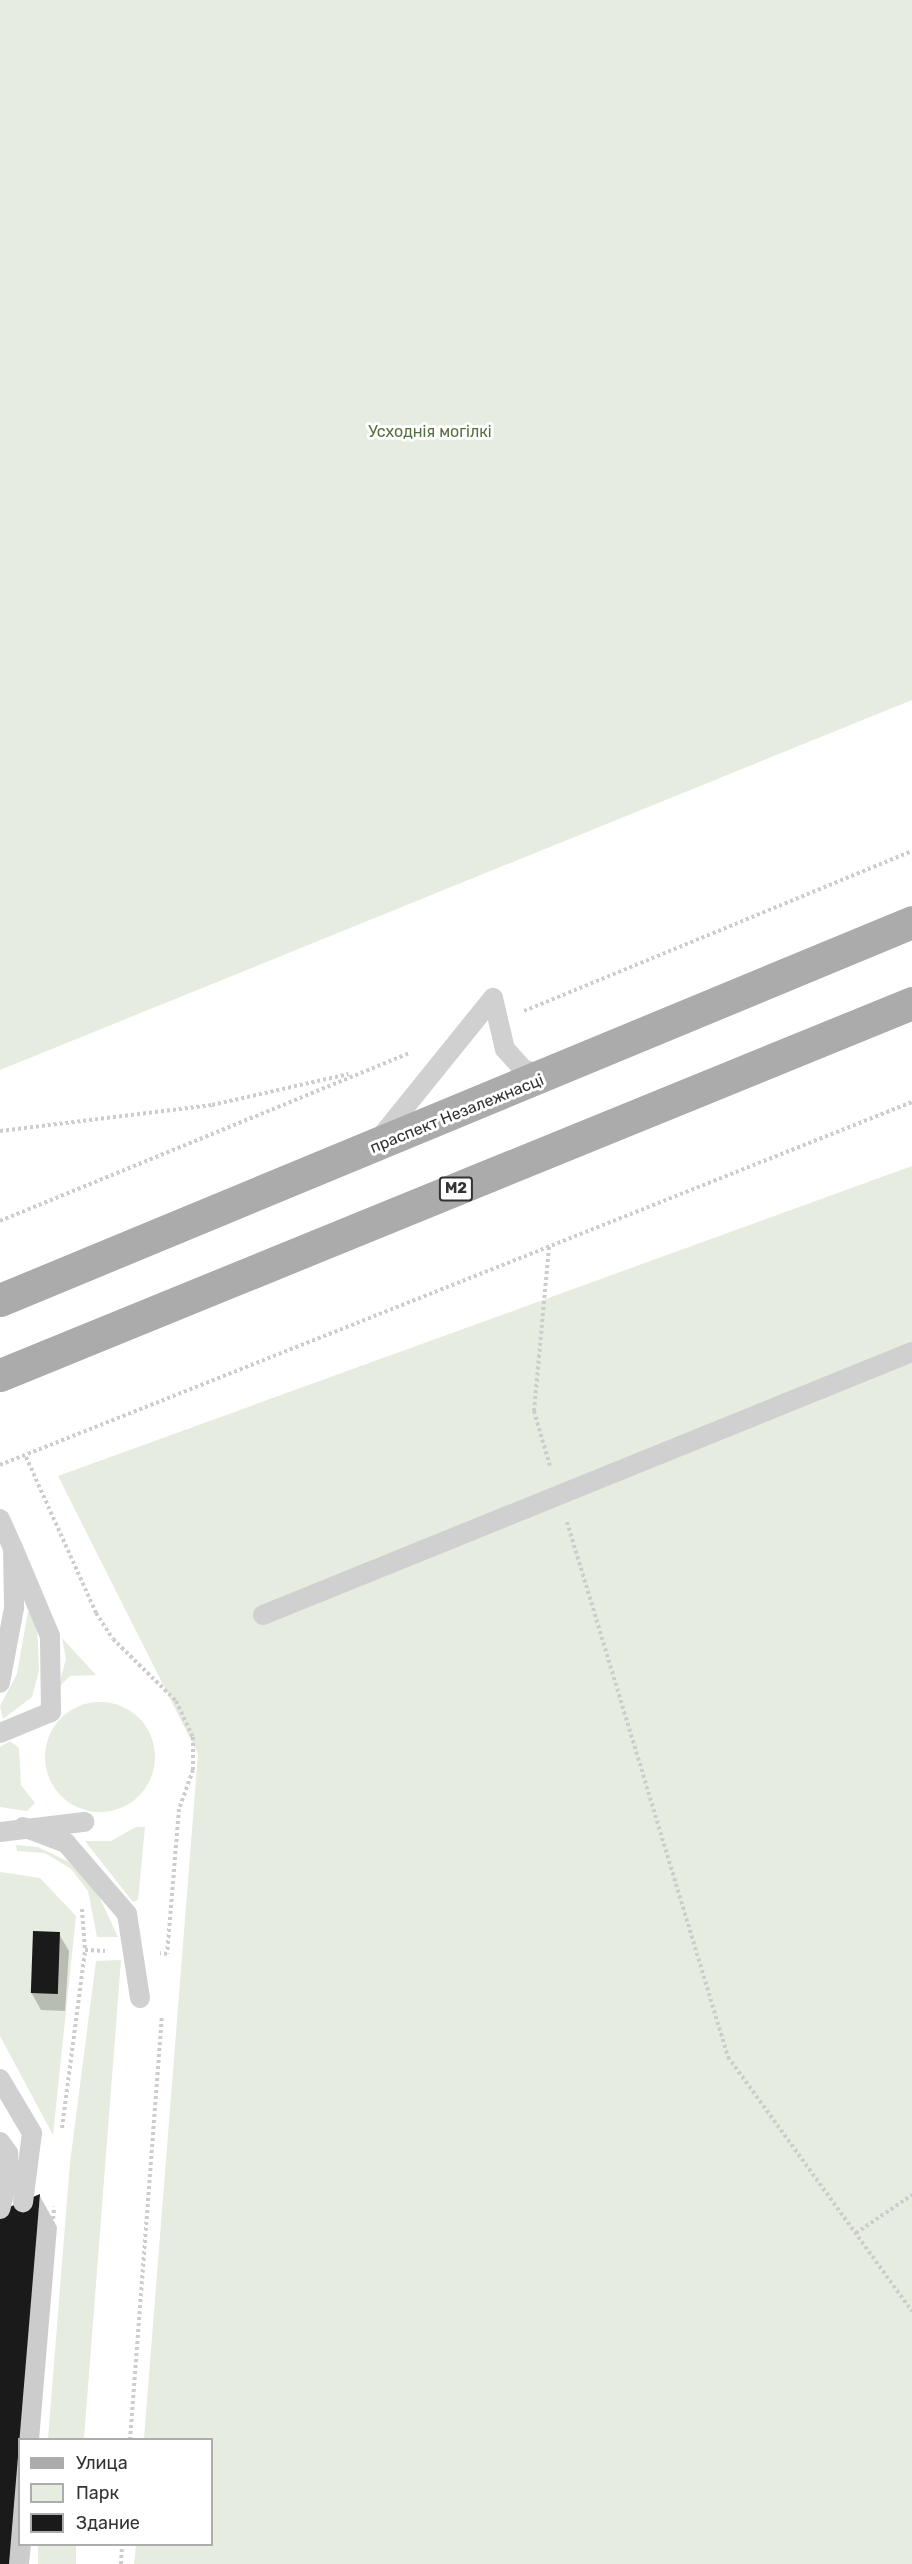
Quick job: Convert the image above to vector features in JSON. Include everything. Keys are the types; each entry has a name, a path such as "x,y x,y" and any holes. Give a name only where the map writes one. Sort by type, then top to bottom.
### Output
{"main road":[{"name":"праспект Незалежнасці","path":"0,1300 546,1077 912,922"},
{"name":"М2","path":"0,1375 912,1003"}],"lane":[{"path":"371,1149 493,998 505,1049 523,1069 546,1077"},
{"path":"263,1615 912,1352"},
{"path":"0,1519 50,1636 51,1712 0,1733"},
{"path":"0,1683 14,1608 13,1548"},
{"path":"0,1832 23,1827 84,1822"},
{"path":"23,1827 66,1843 97,1872 127,1914 140,1998"},
{"path":"0,2079 32,2133 23,2202"},
{"path":"0,2143 0,2170"},
{"path":"0,2143 8,2153 9,2174 0,2210"}],"path":[{"path":"0,1131 212,1105 361,1071"},
{"path":"0,1465 26,1457 912,1102"},
{"path":"549,1247 534,1411 728,2057 912,2311"},
{"path":"26,1457 96,1613 113,1639 176,1701 193,1737 193,1770 179,1809 166,1965"},
{"path":"61,2135 85,1950 82,1904"},
{"path":"85,1950 167,1954"},
{"path":"130,2438 162,2013"},
{"path":"35,2438 55,2193"},
{"path":"856,2233 912,2195"},
{"path":"26,2564 27,2546"},
{"path":"121,2564 122,2546"}],"green space":[{"name":"Усходнія могілкі","path":"0,0 912,0 912,700 0,1070"},
{"path":"912,1166 912,2564 134,2564 136,2546 213,2546 213,2438 144,2438 198,1754 58,1476"},
{"path":"28,1611 37,1622 39,1671 32,1697 3,1719 0,1706 17,1674"},
{"path":"62,1638 96,1675 70,1676 58,1688 66,1659"},
{"path":"100,1702 121,1706 139,1718 151,1736 155,1757 151,1778 139,1796 121,1808 100,1812 79,1808 61,1796 49,1778 45,1757 49,1736 61,1718 79,1706"},
{"path":"10,1741 19,1748 21,1785 35,1803 27,1811 0,1807 0,1747"},
{"path":"136,1827 145,1827 138,1900 133,1902 85,1841 111,1841"},
{"path":"16,1845 38,1847 69,1862 97,1892 118,1937 97,1937 88,1891 71,1869 45,1853 17,1851"},
{"path":"0,1872 40,1878 76,1916 53,2135 0,2036"},
{"path":"121,1960 84,2438 48,2438 70,2163 96,1961"},
{"path":"38,2546 76,2546 76,2564 38,2564"}],"building":[{"path":"33,1931 60,1932 58,1994 31,1993"},
{"path":"40,2194 9,2564 0,2564 0,2211"}]}
